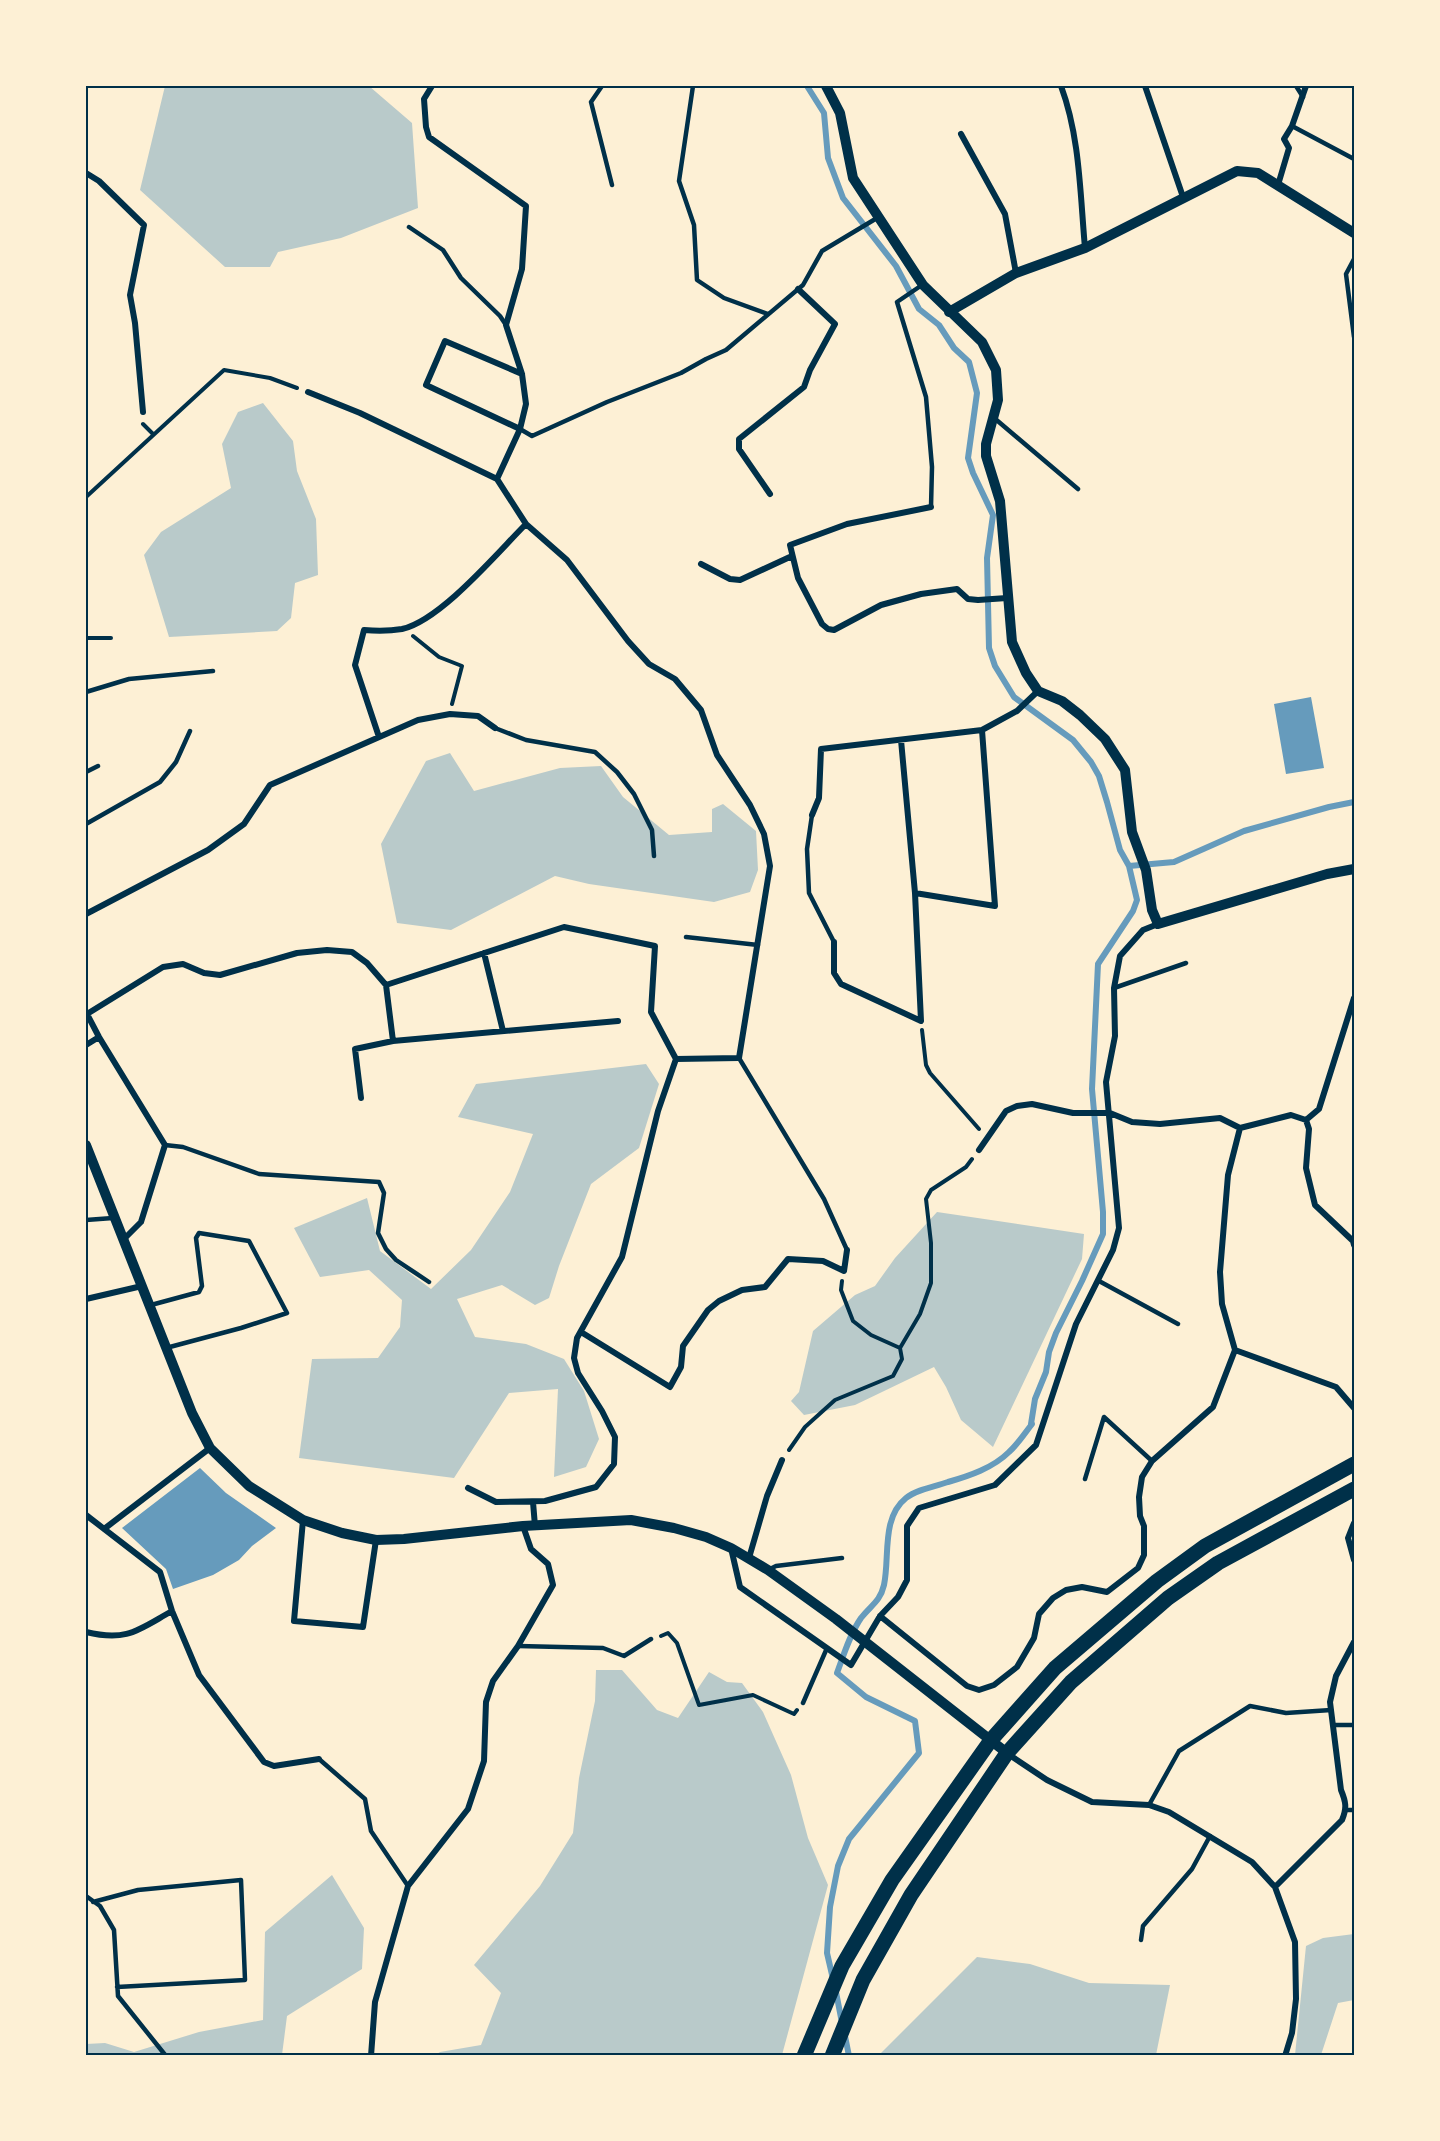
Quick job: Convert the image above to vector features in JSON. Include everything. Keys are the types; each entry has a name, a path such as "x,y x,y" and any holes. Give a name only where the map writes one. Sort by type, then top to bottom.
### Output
{"main road":[{"path":"804,2055 850,1952 892,1880 991,1740 1054,1668 1157,1581 1205,1546 1354,1464"},
{"path":"832,2055 862,1980 911,1894 1007,1754 1071,1682 1168,1598 1218,1563 1354,1489"}],"street":[{"path":"432,86 424,99 429,137 526,206 522,269 506,325 522,374 526,404 520,429 497,478"},
{"path":"826,86 840,113 853,178 923,285 948,312 982,342 996,370 998,400 986,444 986,456 1000,501 1012,642 1026,673 1038,691 1062,701 1080,715 1105,739 1125,770 1132,832 1146,870 1152,910 1158,924"},
{"path":"1061,86 1075,140 1085,248"},
{"path":"1145,86 1183,197"},
{"path":"1278,185 1289,148 1284,139 1292,126 1306,86"},
{"path":"961,134 1005,214 1016,273"},
{"path":"948,312 1016,273 1085,248 1237,171 1258,173 1354,233"},
{"path":"86,173 99,181 144,225 130,295 135,323 143,412"},
{"path":"770,494 739,449 739,439 804,387 834,324 798,289"},
{"path":"520,429 426,385 445,341 522,374"},
{"path":"308,392 360,413 497,478 526,524 567,560 628,641 649,664 675,679 701,710 717,755 750,805 764,834 770,866 739,1058 675,1059"},
{"path":"931,507 847,524 790,545 805,594 817,616 828,629 834,630 881,605 921,594 957,589 968,599 1007,598"},
{"path":"379,737 355,665 364,630 403,629 427,617 445,605 526,524"},
{"path":"701,564 730,579 740,580 792,556"},
{"path":"812,815 819,798 821,749 982,729 1017,711 1038,691"},
{"path":"86,914 208,850 244,824 270,784 418,720 450,714 478,716 495,728"},
{"path":"915,894 995,906 982,729"},
{"path":"834,942 834,972 842,984 921,1021 915,894 901,740"},
{"path":"731,1548 740,1587 851,1665 880,1616 898,1598 907,1580 907,1526 919,1508 995,1485 1036,1445 1076,1324 1113,1250 1119,1228 1106,1082 1115,1036 1114,988 1120,956 1143,930 1158,924 1327,874 1354,869"},
{"path":"386,985 564,927 655,946 651,1011 675,1059 658,1111 622,1257 577,1338 574,1358 578,1373 615,1437 614,1464 596,1487 545,1501 496,1502 468,1488"},
{"path":"124,1239 141,1222 165,1145 86,1012 163,967 183,964 204,973 220,975 297,953 327,950 352,952 367,963 386,985 393,1041"},
{"path":"484,953 503,1031"},
{"path":"1306,1120 1319,1109 1354,998"},
{"path":"361,1098 355,1049 393,1041 618,1021"},
{"path":"86,1045 99,1037"},
{"path":"979,1150 1006,1111 1017,1106 1032,1104 1073,1113 1110,1113 1132,1122 1160,1124 1220,1118 1240,1128 1291,1115 1306,1120"},
{"path":"1306,1120 1309,1129 1306,1168 1316,1205 1353,1241 1354,1245"},
{"path":"880,1616 967,1686 979,1690 994,1685 1017,1667 1034,1638 1039,1614 1053,1598 1066,1590 1082,1587 1107,1592 1138,1568 1144,1555 1139,1497 1142,1477 1152,1461 1213,1407 1235,1350 1222,1304 1220,1272 1228,1175 1240,1128"},
{"path":"86,1145 192,1413 210,1448 249,1486 303,1520 342,1533 375,1540 523,1526 631,1520 674,1528 731,1548 768,1570 836,1619 1007,1754 1047,1780 1092,1802 1149,1805 1169,1812 1252,1862 1275,1887 1295,1942 1296,1999 1292,2033 1285,2055"},
{"path":"580,1332 670,1387 681,1367 683,1346 708,1310 719,1301 742,1290 765,1287 788,1259 823,1261 843,1271 848,1250"},
{"path":"86,1299 142,1286"},
{"path":"1235,1350 1336,1387 1354,1408"},
{"path":"104,1529 210,1448"},
{"path":"749,1558 767,1496 782,1460"},
{"path":"533,1502 535,1526"},
{"path":"86,1515 160,1572 172,1611 199,1675 264,1762 274,1766 319,1759"},
{"path":"303,1520 294,1621 363,1627 375,1540"},
{"path":"1354,1523 1348,1538 1354,1560"},
{"path":"371,2055 375,2002 408,1887 468,1809 484,1761 486,1702 493,1681 518,1646 553,1585 548,1564 531,1550 523,1526"},
{"path":"86,1632 106,1637 129,1634 172,1611"},
{"path":"1275,1887 1342,1820 1346,1810 1341,1790 1330,1702 1336,1676 1354,1642"}],"lane":[{"path":"602,86 591,102 612,185"},
{"path":"693,86 679,181 694,225 697,280 724,298 768,314"},
{"path":"1296,86 1303,97"},
{"path":"1292,126 1354,159"},
{"path":"520,429 532,436 681,373 726,350 803,285 822,251 879,217"},
{"path":"409,227 443,250 461,278 500,316 506,325"},
{"path":"1354,259 1346,274 1354,337"},
{"path":"923,285 897,302 926,397 932,467 931,507"},
{"path":"993,417 1078,489"},
{"path":"86,692 129,679 213,671"},
{"path":"495,728 526,740 595,752 617,772 634,794 652,830 654,856"},
{"path":"86,824 160,782 176,762 190,731"},
{"path":"86,772 98,766"},
{"path":"812,815 807,849 809,892 834,942"},
{"path":"686,937 758,945"},
{"path":"1114,988 1186,963"},
{"path":"739,1058 825,1199 848,1250"},
{"path":"165,1145 183,1147 259,1174 379,1182 384,1193 378,1233 386,1249 396,1260 429,1282"},
{"path":"86,1220 115,1218"},
{"path":"150,1306 199,1292 202,1286 196,1238 199,1233 249,1241 287,1313 166,1348"},
{"path":"1099,1281 1178,1324"},
{"path":"1085,1479 1104,1417 1152,1461"},
{"path":"768,1570 776,1566 842,1558"},
{"path":"518,1646 603,1648 624,1656 651,1639"},
{"path":"803,1703 827,1648"},
{"path":"1149,1805 1179,1751 1250,1706 1286,1713 1331,1710"},
{"path":"1334,1725 1354,1725"},
{"path":"319,1759 365,1799 371,1831 408,1887"},
{"path":"1346,1810 1354,1810"},
{"path":"1141,1940 1143,1926 1192,1869 1210,1835"},
{"path":"93,1902 138,1890 241,1880 245,1980 117,1988"},
{"path":"86,1896 100,1905 114,1930 118,1996 166,2055"}],"path":[{"path":"86,497 224,370 270,378 308,392"},
{"path":"403,629 439,657 462,666 450,714"},
{"path":"86,638 111,638"},
{"path":"921,1021 926,1065 930,1073 987,1137"},
{"path":"782,1460 805,1427 835,1400 893,1376 902,1359 900,1348 920,1314 931,1283 931,1242 926,1199 931,1190 966,1167 979,1150"},
{"path":"843,1271 841,1290 853,1321 871,1335 900,1348"},
{"path":"651,1639 668,1633 677,1643 699,1705 753,1695 794,1714 803,1703"}],"shaded area":[{"path":"165,86 369,86 412,123 418,208 341,238 278,252 270,267 225,267 140,190"},
{"path":"263,403 293,441 297,471 316,519 318,575 295,583 291,618 277,631 169,637 144,555 161,532 231,488 222,444 238,412"},
{"path":"450,753 474,791 560,768 601,766 623,797 669,835 712,832 712,809 723,804 756,831 758,870 750,892 714,902 589,884 555,876 451,930 397,923 381,844 426,761"},
{"path":"646,1064 659,1084 639,1148 591,1184 549,1298 535,1305 502,1285 457,1299 475,1337 526,1344 564,1359 584,1391 599,1439 586,1467 554,1477 558,1389 509,1393 454,1478 299,1458 312,1359 378,1358 400,1327 402,1300 369,1270 320,1277 294,1228 367,1198 380,1251 431,1289 471,1250 510,1192 533,1134 458,1117 476,1084"},
{"path":"937,1212 1084,1234 1082,1259 993,1447 961,1420 934,1367 855,1405 804,1415 791,1401 799,1392 813,1331 855,1295 875,1286 895,1258"},
{"path":"596,1670 622,1670 657,1710 678,1718 709,1672 727,1682 742,1683 763,1712 791,1775 808,1838 828,1885 782,2055 434,2056 440,2052 481,2045 501,1993 474,1965 540,1886 573,1833 579,1778 595,1701"},
{"path":"332,1875 364,1928 362,1969 287,2016 282,2055 86,2056 86,2044 105,2043 134,2052 199,2032 263,2020 265,1932"},
{"path":"1354,1934 1354,2000 1338,2003 1321,2055 1295,2055 1306,1946 1323,1938"},
{"path":"977,1957 1030,1964 1089,1983 1170,1985 1156,2055 881,2055"}],"water":[{"path":"1311,697 1324,768 1286,774 1274,704"},
{"path":"200,1468 226,1493 276,1528 252,1546 239,1560 213,1575 173,1589 166,1569 122,1528"}],"waterway":[{"path":"807,86 824,113 828,158 843,198 896,266 919,309 939,325 954,348 969,362 977,393 968,458 993,515 987,558 989,648 995,666 1014,697 1073,740 1091,762 1099,776 1120,850 1129,866 1137,900 1133,911 1098,964 1092,1089 1103,1234 1056,1333 1049,1352 1046,1372 1035,1399 1032,1424 1012,1449 996,1463 956,1480 915,1492 898,1506 890,1527 886,1574 882,1591 857,1624 837,1673 866,1697 915,1721 919,1753 849,1839 838,1866 830,1907 827,1953 833,1979"},
{"path":"1129,866 1174,862 1244,831 1354,802"},
{"path":"836,1992 842,2023"},
{"path":"845,2036 849,2056"}]}
